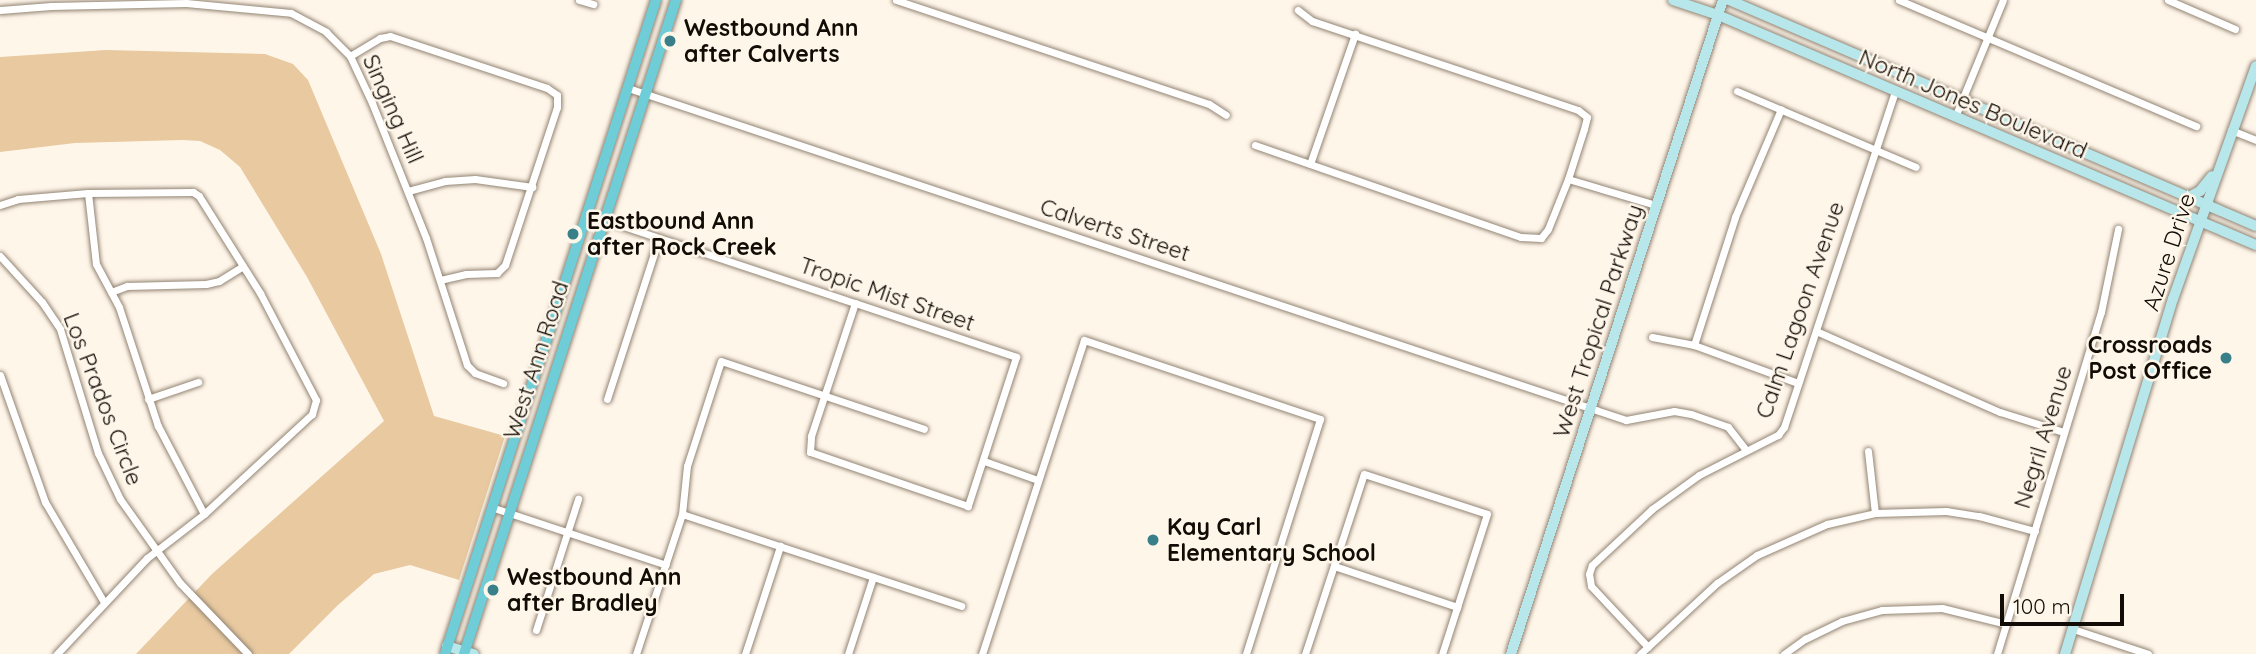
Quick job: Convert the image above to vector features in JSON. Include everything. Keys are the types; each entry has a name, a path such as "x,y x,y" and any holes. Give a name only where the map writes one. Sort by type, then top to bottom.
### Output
{"main road":[{"name":"West Ann Road","path":"446,650 656,0"},
{"name":"West Ann Road","path":"468,653 508,513 676,0"},
{"name":"North Jones Boulevard","path":"1674,0 1718,15 2256,245"},
{"name":"West Tropical Parkway","path":"1511,654 1723,0"},
{"name":"North Jones Boulevard","path":"1729,0 2256,226"},
{"name":"Azure Drive","path":"2065,654 2198,222 2256,66"},
{"path":"2187,198 2200,191 2217,170"},
{"path":"2187,257 2202,235 2220,230"},
{"path":"446,650 468,653"}],"street":[{"path":"579,0 593,4"},
{"path":"896,0 1209,104 1226,115"},
{"path":"1899,0 2196,126"},
{"path":"1955,117 2003,0"},
{"path":"2168,0 2235,29"},
{"name":"Singing Hill","path":"0,10 89,2 186,2 290,13 326,32 350,56 408,191 441,280 467,365 475,373 503,383"},
{"path":"1255,145 1521,237 1541,238 1548,229 1568,179 1587,117 1578,110 1312,21 1298,10"},
{"path":"1310,164 1355,34"},
{"path":"350,56 380,38 390,36 547,88 557,95 557,107 503,269 494,274 466,274 441,280"},
{"name":"Calverts Street","path":"628,88 1626,420 1674,411 1691,414 1728,427 1746,450"},
{"path":"1737,91 1916,167"},
{"name":"Calm Lagoon Avenue","path":"1648,647 1591,586 1588,574 1592,565 1652,509 1699,475 1778,435 1784,427 1895,91"},
{"path":"1694,345 1735,218 1782,109"},
{"path":"2231,130 2256,140"},
{"path":"408,191 445,181 475,179 532,187"},
{"path":"1568,179 1656,205"},
{"path":"0,205 18,199 88,193 193,192 199,196 243,267 316,400 316,407 204,514 156,550 57,654"},
{"path":"88,193 96,264 131,338 148,399 171,454 204,514"},
{"name":"Tropic Mist Street","path":"587,214 1016,358 984,461"},
{"name":"Negril Avenue","path":"1997,654 2101,312 2118,229"},
{"path":"607,399 659,238"},
{"name":"Los Prados Circle","path":"0,256 42,302 60,329 98,453 120,499 200,607 248,654"},
{"path":"111,292 127,286 206,284 219,281 243,267"},
{"path":"855,303 808,444 810,452 968,506 984,461 1038,480"},
{"path":"1816,331 2000,412 2064,432"},
{"path":"1652,337 1694,345 1798,383"},
{"path":"982,654 1084,340 1320,419 1246,654"},
{"path":"636,654 682,514 687,466 721,361 924,429"},
{"path":"0,374 45,502 104,602"},
{"path":"148,399 198,382"},
{"path":"1868,451 1875,513"},
{"path":"1305,654 1364,474 1487,514 1445,653"},
{"path":"536,630 578,499"},
{"path":"491,507 667,565"},
{"path":"1640,654 1717,583 1757,555 1827,524 1875,513 1946,511 1979,516 2035,531"},
{"path":"682,514 961,606"},
{"path":"745,654 780,546"},
{"path":"1334,566 1457,607"},
{"path":"848,654 873,577"},
{"path":"1784,654 1804,639 1842,621 1882,610 1942,608 2006,624"},
{"path":"2073,629 2148,654"}],"shaded area":[{"path":"106,50 265,54 293,64 308,80 381,254 434,416 505,436 459,580 410,565 374,574 289,654 136,654 212,574 384,421 307,277 240,167 220,150 200,141 182,140 75,143 0,152 0,57"}],"place":[{"name":"Westbound Ann after Calverts","path":"670,41"},
{"name":"Eastbound Ann after Rock Creek","path":"573,234"},
{"name":"Crossroads Post Office","path":"2226,358"},
{"name":"Kay Carl Elementary School","path":"1153,540"},
{"name":"Westbound Ann after Bradley","path":"493,590"}]}
